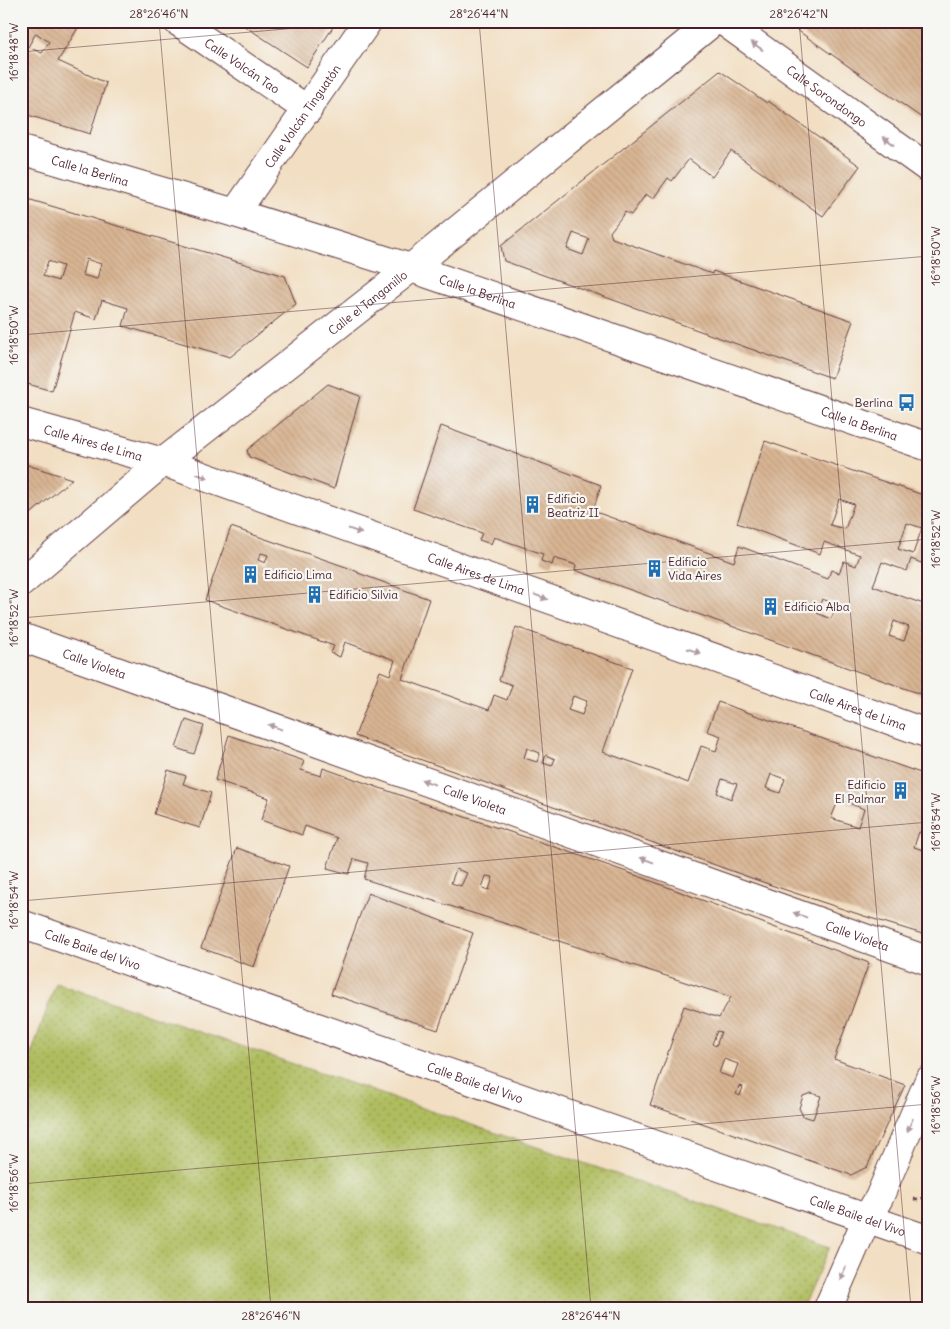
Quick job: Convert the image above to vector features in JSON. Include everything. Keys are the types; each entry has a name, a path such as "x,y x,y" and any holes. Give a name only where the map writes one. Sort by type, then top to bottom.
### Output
{"street":[{"name":"Calle Volcán Tao","path":"178,21 308,110"},
{"name":"Calle Volcán Tinguatón","path":"235,213 368,21"},
{"name":"Calle el Tanganillo","path":"21,583 163,462 411,268 714,21"},
{"name":"Calle Sorondongo","path":"723,21 929,169"},
{"name":"Calle la Berlina","path":"21,150 235,213 411,268 929,447"},
{"name":"Calle Aires de Lima","path":"21,422 163,462 929,734"},
{"name":"Calle Violeta","path":"21,637 929,961"},
{"name":"Calle Baile del Vivo","path":"21,924 929,1240"},
{"path":"828,1308 929,1080"}],"green space":[{"path":"56,983 830,1247 802,1308 21,1308 21,1083"}],"building":[{"path":"21,21 82,21 58,61 106,83 90,134 21,113","holes":["36,33 49,42 42,53 28,47"]},
{"path":"237,21 337,21 307,67"},
{"path":"804,21 929,21 929,45 922,52 929,56 929,123 797,30"},
{"path":"720,71 767,103 768,101 860,166 823,216 731,151 712,177 689,159 672,181 668,178 653,199 646,194 631,215 625,212 610,232 612,238 712,274 713,271 853,321 832,378 504,261 501,246","holes":["573,233 589,239 583,255 567,249"]},
{"path":"21,197 285,276 296,304 230,357 123,326 128,308 102,300 96,319 75,312 52,391 21,382","holes":["86,259 101,264 97,279 82,275","48,261 63,266 58,281 43,276"]},
{"path":"328,384 360,396 334,489 249,457 247,450"},
{"path":"441,426 601,485 593,511 734,562 739,546 828,579 831,570 839,573 844,561 856,566 860,555 824,542 820,554 737,523 765,441 929,497 929,566 911,559 907,571 882,562 873,586 929,606 929,697 575,570 576,565 554,558 552,565 541,561 543,554 494,537 491,544 479,540 482,533 413,509","holes":["839,499 854,504 845,529 830,525","907,523 922,528 913,554 898,549","822,599 837,604 831,619 817,613","894,621 909,627 904,641 889,636"]},
{"path":"21,463 72,479 21,522"},
{"path":"231,527 346,567 429,599 402,679 489,710 494,695 507,700 512,685 499,680 516,627 632,668 603,752 688,783 701,746 716,751 721,736 707,731 718,702 929,776 929,836 919,832 914,847 929,852 929,936 771,885 355,736 380,671 390,675 395,660 345,642 340,657 331,653 334,646 205,600","holes":["261,553 268,555 265,563 258,560","573,696 587,701 582,715 568,710","527,748 540,753 537,762 524,758","546,755 555,759 552,766 543,763","771,774 785,779 780,793 766,788","722,779 737,784 731,799 717,793","839,799 864,809 858,827 831,818"]},
{"path":"186,720 204,726 194,754 176,748"},
{"path":"229,735 304,761 301,770 321,776 323,768 638,876 869,963 834,1059 905,1085 867,1167 851,1175 650,1105 684,1006 719,1018 731,997 364,879 368,863 354,859 349,874 327,868 337,838 305,826 302,835 261,820 269,798 215,780","holes":["456,869 467,873 461,886 451,883","486,876 493,877 489,890 482,888","717,1031 721,1032 716,1046 712,1044","724,1059 738,1064 733,1078 719,1073","739,1086 743,1087 740,1096 736,1094","811,1093 821,1096 813,1119 803,1116 799,1108 803,1096"]},
{"path":"168,770 186,776 183,784 211,793 200,828 154,814"},
{"path":"237,848 289,866 254,967 201,948"},
{"path":"368,893 473,933 438,1030 331,994"}],"place":[{"name":"Berlina","path":"907,402"},
{"name":"Edificio Beatriz II","path":"533,505"},
{"name":"Edificio Vida Aires","path":"654,568"},
{"name":"Edificio Lima","path":"250,574"},
{"name":"Edificio Silvia","path":"315,594"},
{"name":"Edificio Alba","path":"770,606"},
{"name":"Edificio El Palmar","path":"900,791"}]}
